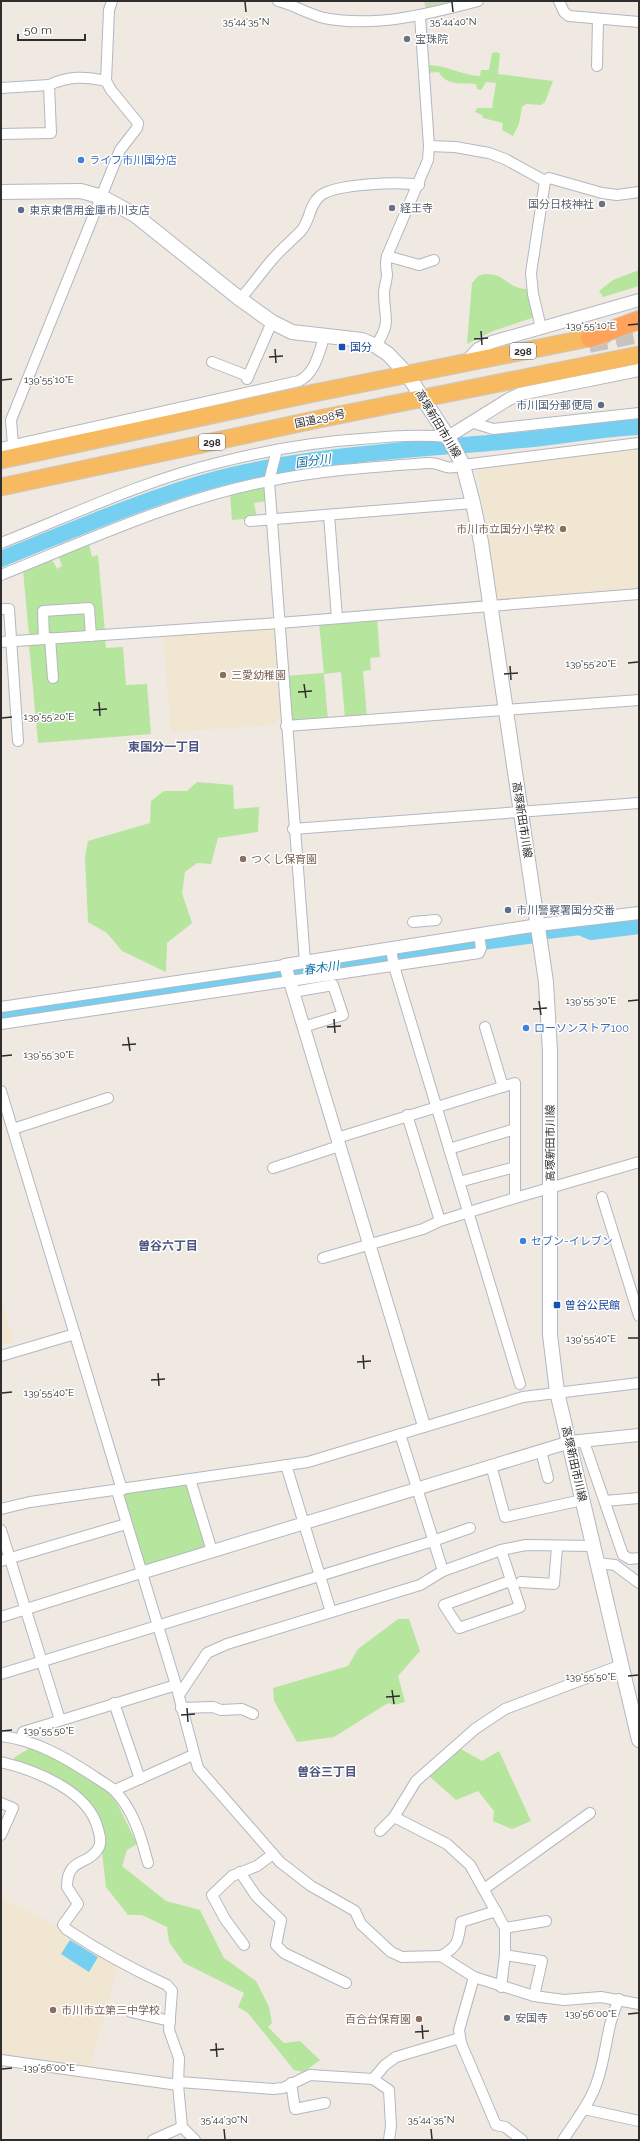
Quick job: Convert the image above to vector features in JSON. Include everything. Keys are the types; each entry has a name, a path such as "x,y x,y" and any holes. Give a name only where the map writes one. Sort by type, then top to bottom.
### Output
{"highway":[{"path":"590,338 639,320"},
{"name":"298","path":"1,460 465,362 639,328"},
{"name":"国道298号","path":"1,487 639,355"}],"main road":[{"name":"高塚新田市川線","path":"1,192 81,191 102,197 135,215 240,299 272,322 292,332 362,340 376,346 399,364 408,374 448,437 460,461 473,503 481,542 539,931 549,1008 550,1335 557,1392 577,1442 582,1500 621,1665 634,1702 639,1740"}],"street":[{"path":"13,445 11,420 120,150 137,128 138,123 111,90 106,81 109,10 112,1"},
{"path":"278,1 314,15 334,19 374,19 420,16 478,1"},
{"path":"559,1 564,12 569,16 598,20 639,22"},
{"path":"376,346 386,331 387,320 384,291 387,275 385,265 387,256 419,185 428,160 429,146 420,16"},
{"path":"597,66 598,20"},
{"path":"1,88 49,85 60,80 85,76 106,81"},
{"path":"1,134 51,134 49,85"},
{"path":"429,146 455,147 489,153 505,159 545,181"},
{"path":"545,181 549,178 602,193 617,195 639,192"},
{"path":"541,328 533,294 531,263 545,181"},
{"path":"240,299 271,261 301,230 314,203 320,195 341,188 357,186 407,182 419,185"},
{"path":"387,256 419,265 434,260"},
{"path":"465,362 478,349 492,342 541,328 565,323 639,300"},
{"path":"212,362 248,378 272,322"},
{"path":"1,448 105,423 133,419 299,381 306,377 314,366 325,335"},
{"path":"1,543 159,481 216,463 311,444 379,437 431,435 448,437 520,394 639,370"},
{"path":"471,422 493,429 639,413"},
{"path":"1,575 167,509 269,478 351,469 432,463 447,469 460,461 639,444"},
{"path":"277,452 269,478 304,962"},
{"path":"250,521 473,503"},
{"path":"329,515 337,618"},
{"path":"1,642 279,623 639,594"},
{"path":"53,678 43,611 89,608 91,636"},
{"path":"1,609 9,609 18,741"},
{"path":"286,726 639,700"},
{"path":"294,829 639,803"},
{"path":"288,977 304,962 480,940 639,913"},
{"path":"413,922 436,920"},
{"path":"1,1007 394,965 479,953 480,940"},
{"path":"392,950 394,965 520,1384"},
{"path":"288,977 424,1426"},
{"path":"1,1024 288,977 333,985 343,1015 303,1027"},
{"path":"485,1027 503,1087"},
{"path":"273,1168 407,1115 515,1083 515,1198"},
{"path":"1,1091 75,1334 119,1490 126,1524 176,1685 181,1708 193,1745 193,1755 198,1768 273,1854 298,1877 355,1911 361,1924 391,1952 402,1957 441,1956 454,1949 458,1942 461,1922 496,1911"},
{"path":"13,1129 108,1098"},
{"path":"407,1115 440,1221"},
{"path":"449,1149 515,1129"},
{"path":"323,1258 423,1229 440,1221 468,1212 639,1162"},
{"path":"459,1182 515,1167"},
{"path":"602,1196 639,1316"},
{"path":"1,1356 75,1334"},
{"path":"1,1509 30,1502 308,1462 523,1397 639,1382"},
{"path":"400,1434 443,1572"},
{"path":"1,1617 491,1465 577,1442 639,1435"},
{"path":"577,1442 606,1501 623,1555 630,1559 639,1558"},
{"path":"541,1451 548,1478"},
{"path":"286,1465 331,1612"},
{"path":"491,1465 505,1517 582,1500"},
{"path":"190,1479 212,1551"},
{"path":"606,1501 639,1498"},
{"path":"6,1560 126,1524"},
{"path":"1,1674 433,1541 470,1528"},
{"path":"1,1530 6,1560 26,1609 60,1720"},
{"path":"178,1695 207,1653 227,1644 420,1586 443,1572 501,1550 526,1545 557,1547 594,1546"},
{"path":"521,1582 554,1584 557,1547"},
{"path":"501,1550 510,1581 520,1607 459,1628 444,1605 510,1581"},
{"path":"598,1563 615,1566 639,1583"},
{"path":"380,1831 394,1817 416,1781 475,1729 505,1709 621,1665"},
{"path":"21,1738 23,1732 176,1685"},
{"path":"114,1703 140,1779"},
{"path":"181,1708 212,1707 221,1710 242,1709 253,1714"},
{"path":"1,1736 21,1738 72,1762 115,1790 138,1827 148,1862"},
{"path":"115,1790 193,1755"},
{"path":"1,1763 49,1778 72,1793 92,1813 97,1824 100,1843 95,1854 76,1864 72,1869 67,1887 78,1904 63,1925 66,1929 120,1963 167,1986 173,1994 169,2035 179,2058 178,2083 182,2127 195,2140"},
{"path":"1,1803 13,1808 1,1835"},
{"path":"484,1889 590,1813"},
{"path":"394,1817 447,1844 470,1865 505,1928 505,1955 501,1987"},
{"path":"244,1945 225,1919 212,1894 232,1876 257,1866 273,1854"},
{"path":"240,1872 256,1896 281,1920 276,1945 284,1953 346,1983"},
{"path":"505,1928 546,1921"},
{"path":"505,1955 542,1961 534,1996"},
{"path":"441,1956 474,1977 501,1987 534,1996 564,2000 601,1997 619,1999 639,2004"},
{"path":"474,1977 459,2030 460,2038 496,2125 505,2127 522,2140"},
{"path":"563,2140 590,2100 599,2078 611,2018 619,1999"},
{"path":"131,2012 170,2020"},
{"path":"373,2079 385,2065 396,2057 460,2038"},
{"path":"1,2060 178,2083 273,2089 310,2075 373,2079 389,2090 391,2126 390,2140"},
{"path":"291,2083 295,2108 325,2103"},
{"path":"584,2108 639,2121"},
{"path":"153,2140 182,2127"}],"shaded area":[{"name":"市川市立国分小学校","path":"639,448 639,589 500,600 498,598 477,469 480,466 536,462"},
{"name":"三愛幼稚園","path":"276,626 283,716 272,725 171,732 163,634"},
{"path":"1,1299 14,1342 1,1346"},
{"name":"市川市立第三中学校","path":"1,1898 57,1925 63,1932 118,1965 90,2067 1,2055"}],"green space":[{"path":"424,1 464,1 426,9"},
{"path":"496,52 500,54 498,74 553,81 545,102 541,105 526,104 522,107 519,124 513,136 502,130 503,123 483,118 482,115 475,112 477,108 492,108 496,83 486,82 481,90 477,89 476,84 450,82 446,80 439,72 427,73 427,65 434,65 466,74 480,76 481,70 489,70 492,53"},
{"path":"639,270 639,286 603,297 599,291 613,280"},
{"path":"492,274 502,278 514,286 527,289 535,317 493,331 467,344 472,283 478,276"},
{"path":"263,485 267,488 268,501 254,503 257,518 232,520 230,494"},
{"path":"89,544 92,557 98,555 105,632 96,632 94,630 92,604 39,607 41,632 38,635 29,635 23,570 52,559 57,569 62,566 58,555"},
{"path":"83,612 86,615 88,631 52,635 48,632 47,617 49,614"},
{"path":"377,618 380,657 370,658 371,670 363,671 367,717 345,719 341,672 324,674 328,720 291,723 285,676 324,673 319,623"},
{"path":"105,639 106,648 123,647 126,685 147,684 151,734 38,743 29,645 43,643 46,647 54,647 58,642"},
{"path":"197,782 233,785 234,809 259,807 258,832 218,838 211,864 197,863 185,872 182,893 192,923 167,943 166,972 122,951 107,933 88,922 85,857 88,841 150,823 151,801 164,791 187,791"},
{"path":"190,1479 212,1551 141,1573 117,1491"},
{"path":"398,1619 409,1619 420,1651 398,1676 405,1702 394,1705 388,1703 334,1737 297,1742 274,1701 273,1688 348,1666 358,1649"},
{"path":"30,1748 41,1749 105,1788 117,1803 137,1844 127,1850 122,1866 166,1901 200,1910 224,1958 256,1981 269,2007 272,2023 268,2027 284,2043 300,2041 320,2060 304,2072 294,2070 248,2013 238,2007 244,1993 184,1963 169,1942 167,1927 142,1915 128,1915 106,1887 102,1852 106,1836 89,1803 13,1762 15,1757"},
{"path":"459,1748 482,1761 499,1751 531,1821 512,1829 493,1821 494,1811 478,1791 456,1800 429,1776"}],"water":[{"path":"70,1940 98,1957 89,1972 61,1954"}],"waterway":[{"name":"国分川","path":"1,559 109,515 164,495 220,478 256,470 328,458 401,450 527,440 639,427"},
{"name":"春木川","path":"1,1016 462,947 467,944 535,935 547,931 580,927 591,932 639,926"}],"tunnel":[{"path":"589,344 639,334"}],"place":[{"name":"宝珠院","path":"407,39"},
{"name":"ライフ市川国分店","path":"81,160"},
{"name":"国分日枝神社","path":"602,204"},
{"name":"経王寺","path":"392,208"},
{"name":"東京東信用金庫市川支店","path":"21,210"},
{"name":"国分","path":"342,347"},
{"name":"市川国分郵便局","path":"601,405"},
{"name":"市川市立国分小学校","path":"563,529"},
{"name":"三愛幼稚園","path":"223,675"},
{"name":"つくし保育園","path":"243,859"},
{"name":"市川警察署国分交番","path":"508,910"},
{"name":"ローソンストア100","path":"526,1028"},
{"name":"セブン-イレブン","path":"523,1241"},
{"name":"曽谷公民館","path":"557,1305"},
{"name":"市川市立第三中学校","path":"53,2010"},
{"name":"安国寺","path":"507,2018"},
{"name":"百合台保育園","path":"419,2019"}],"district":[{"name":"東国分一丁目","path":"164,747"},
{"name":"曽谷六丁目","path":"168,1246"},
{"name":"曽谷三丁目","path":"327,1772"}]}
